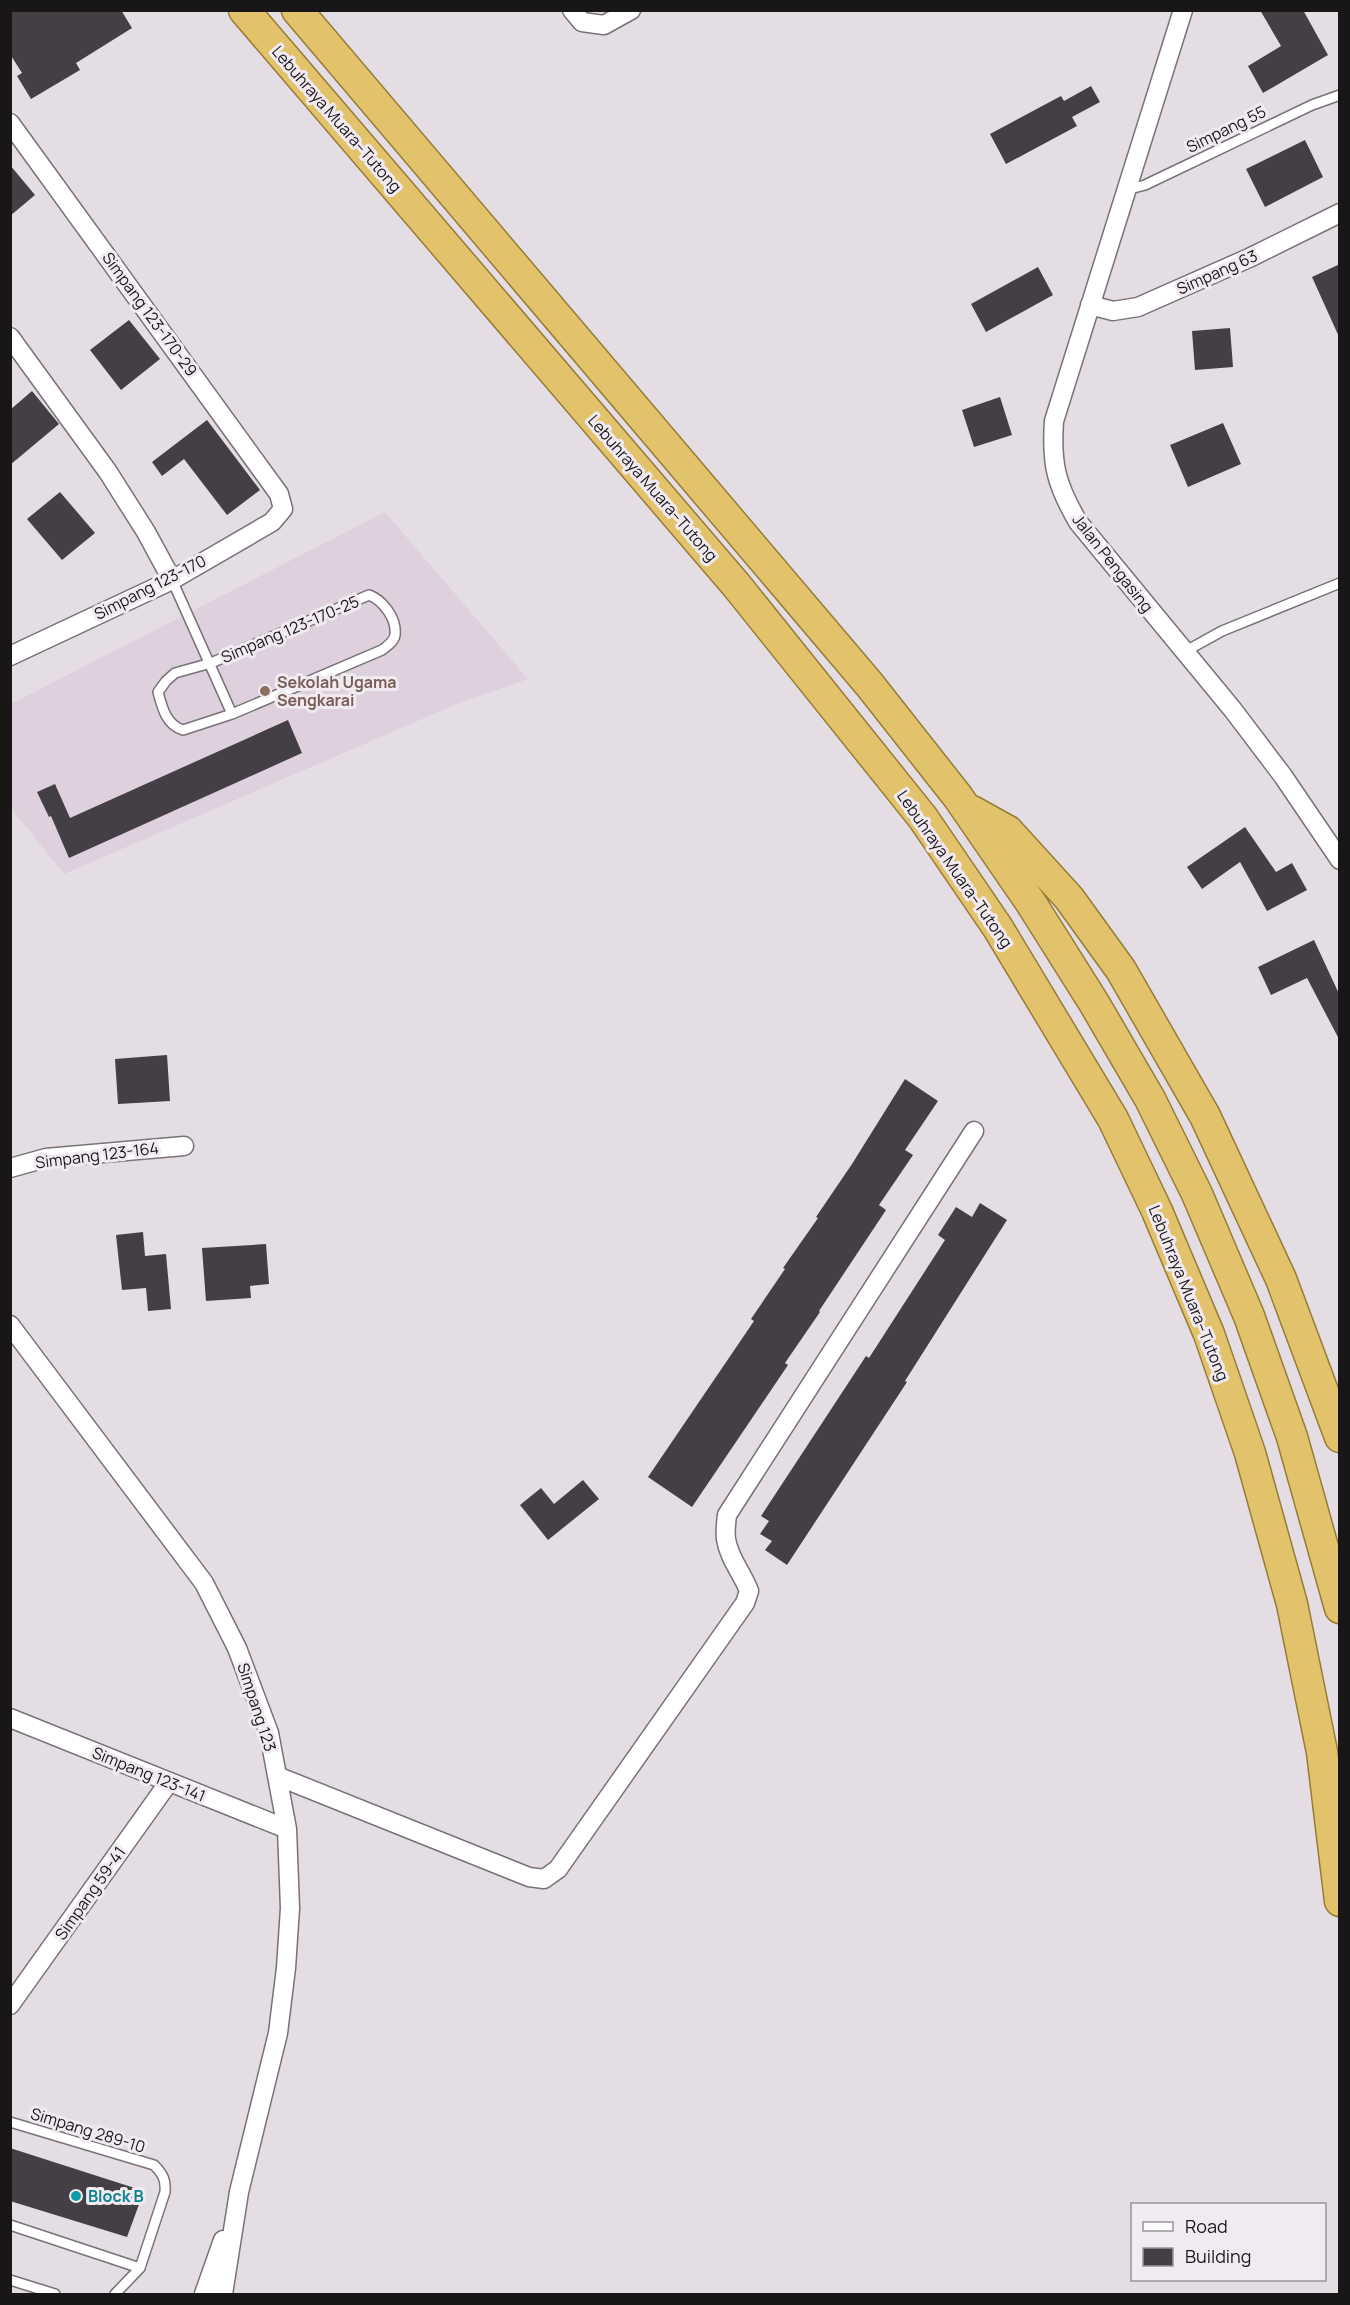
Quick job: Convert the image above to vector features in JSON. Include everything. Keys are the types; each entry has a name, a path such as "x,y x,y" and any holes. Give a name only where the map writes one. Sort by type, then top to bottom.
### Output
{"highway":[{"name":"Lebuhraya Muara–Tutong","path":"244,10 737,586 923,818 998,928 1113,1119 1161,1221 1209,1334 1250,1453 1292,1604 1322,1752 1340,1901"},
{"path":"297,10 831,639 964,806 1031,903 1150,1099 1197,1194 1249,1316 1292,1437 1340,1608"},
{"path":"964,806 1008,831 1069,898 1121,970 1209,1126 1281,1279 1340,1437"}],"street":[{"path":"572,10 582,22 604,25 630,10"},
{"name":"Jalan Pengasing","path":"1183,10 1054,421 1052,448 1055,473 1065,500 1078,522 1233,710 1283,776 1340,860"},
{"name":"Simpang 123-170-29","path":"10,123 279,494 282,509"},
{"name":"Simpang 63","path":"1090,305 1113,311 1138,307 1249,258 1340,213"},
{"name":"Simpang 123-170-25","path":"10,337 108,472 146,532 172,580"},
{"name":"Simpang 123-170","path":"10,656 172,580 272,522 282,509"},
{"path":"278,1776 529,1877 544,1879 558,1869 745,1603 750,1592 745,1579 731,1558 725,1538 727,1515 974,1131"},
{"name":"Simpang 123-164","path":"10,1168 46,1158 184,1146"},
{"name":"Simpang 123","path":"10,1325 204,1583 237,1648 269,1733 287,1829 290,1908 286,1968 278,2033 239,2192 223,2295"},
{"name":"Simpang 123-141","path":"10,1718 287,1829"},
{"name":"Simpang 59-41","path":"10,2005 169,1782"},
{"name":"Simpang 123","path":"204,2295 239,2192"}],"lane":[{"name":"Simpang 55","path":"1126,190 1145,185 1312,105 1340,95"},
{"name":"Simpang 123-170-25","path":"172,580 232,714 382,650 392,642 395,635 393,623 378,598 369,595 211,663"},
{"path":"1184,652 1222,631 1340,582"},
{"path":"211,663 175,673 166,681 158,692 163,709 170,721 183,730 232,714"},
{"name":"Simpang 289-10","path":"10,2122 154,2165 161,2172 166,2181 165,2192 140,2268 115,2295"},
{"path":"10,2225 140,2268"},
{"path":"10,2280 55,2295"}],"shaded area":[{"name":"Sekolah Ugama Sengkarai","path":"385,512 528,679 459,703 64,874 11,808 11,704"}],"building":[{"path":"10,10 121,10 132,28 76,63 80,70 31,99 17,76 22,73 10,54"},
{"path":"1260,10 1303,10 1328,55 1263,93 1248,66 1281,46"},
{"path":"1091,86 1100,102 1072,117 1077,126 1006,164 990,134 1061,96 1064,101"},
{"path":"1305,140 1323,177 1265,207 1246,169"},
{"path":"10,165 35,195 10,216"},
{"path":"1340,264 1340,339 1312,277"},
{"path":"1038,267 1053,295 986,332 971,304"},
{"path":"129,320 160,359 121,390 90,350"},
{"path":"1230,328 1233,367 1195,370 1192,331"},
{"path":"32,391 59,424 10,465 10,410"},
{"path":"1000,397 1012,435 974,447 962,410"},
{"path":"207,420 260,490 227,515 184,459 162,476 152,462"},
{"path":"1223,423 1241,464 1188,487 1170,445"},
{"path":"60,492 95,533 62,560 27,519"},
{"path":"288,720 302,753 69,858 51,816 49,817 37,792 55,784 70,818"},
{"path":"1245,827 1276,872 1292,863 1307,890 1267,911 1240,862 1202,889 1187,867"},
{"path":"1314,940 1340,996 1340,1041 1307,978 1271,995 1258,967"},
{"path":"167,1055 170,1101 118,1104 115,1059"},
{"path":"905,1079 938,1101 905,1150 913,1155 879,1205 886,1210 785,1363 788,1365 692,1507 648,1477 754,1321 751,1319 818,1218 816,1217"},
{"path":"980,1203 1007,1220 905,1381 907,1382 787,1565 765,1550 772,1541 760,1534 769,1521 761,1516 866,1356 869,1358 945,1240 938,1235 956,1207 972,1217"},
{"path":"143,1232 145,1256 166,1254 171,1309 148,1311 146,1288 122,1290 116,1235"},
{"path":"266,1244 269,1284 250,1286 251,1298 206,1301 202,1248"},
{"path":"583,1480 599,1499 548,1540 520,1505 541,1488 554,1504"},
{"name":"Block B","path":"10,2148 144,2191 127,2237 10,2201"}],"place":[{"name":"Sekolah Ugama Sengkarai","path":"265,691"},
{"name":"Block B","path":"76,2196"}]}
